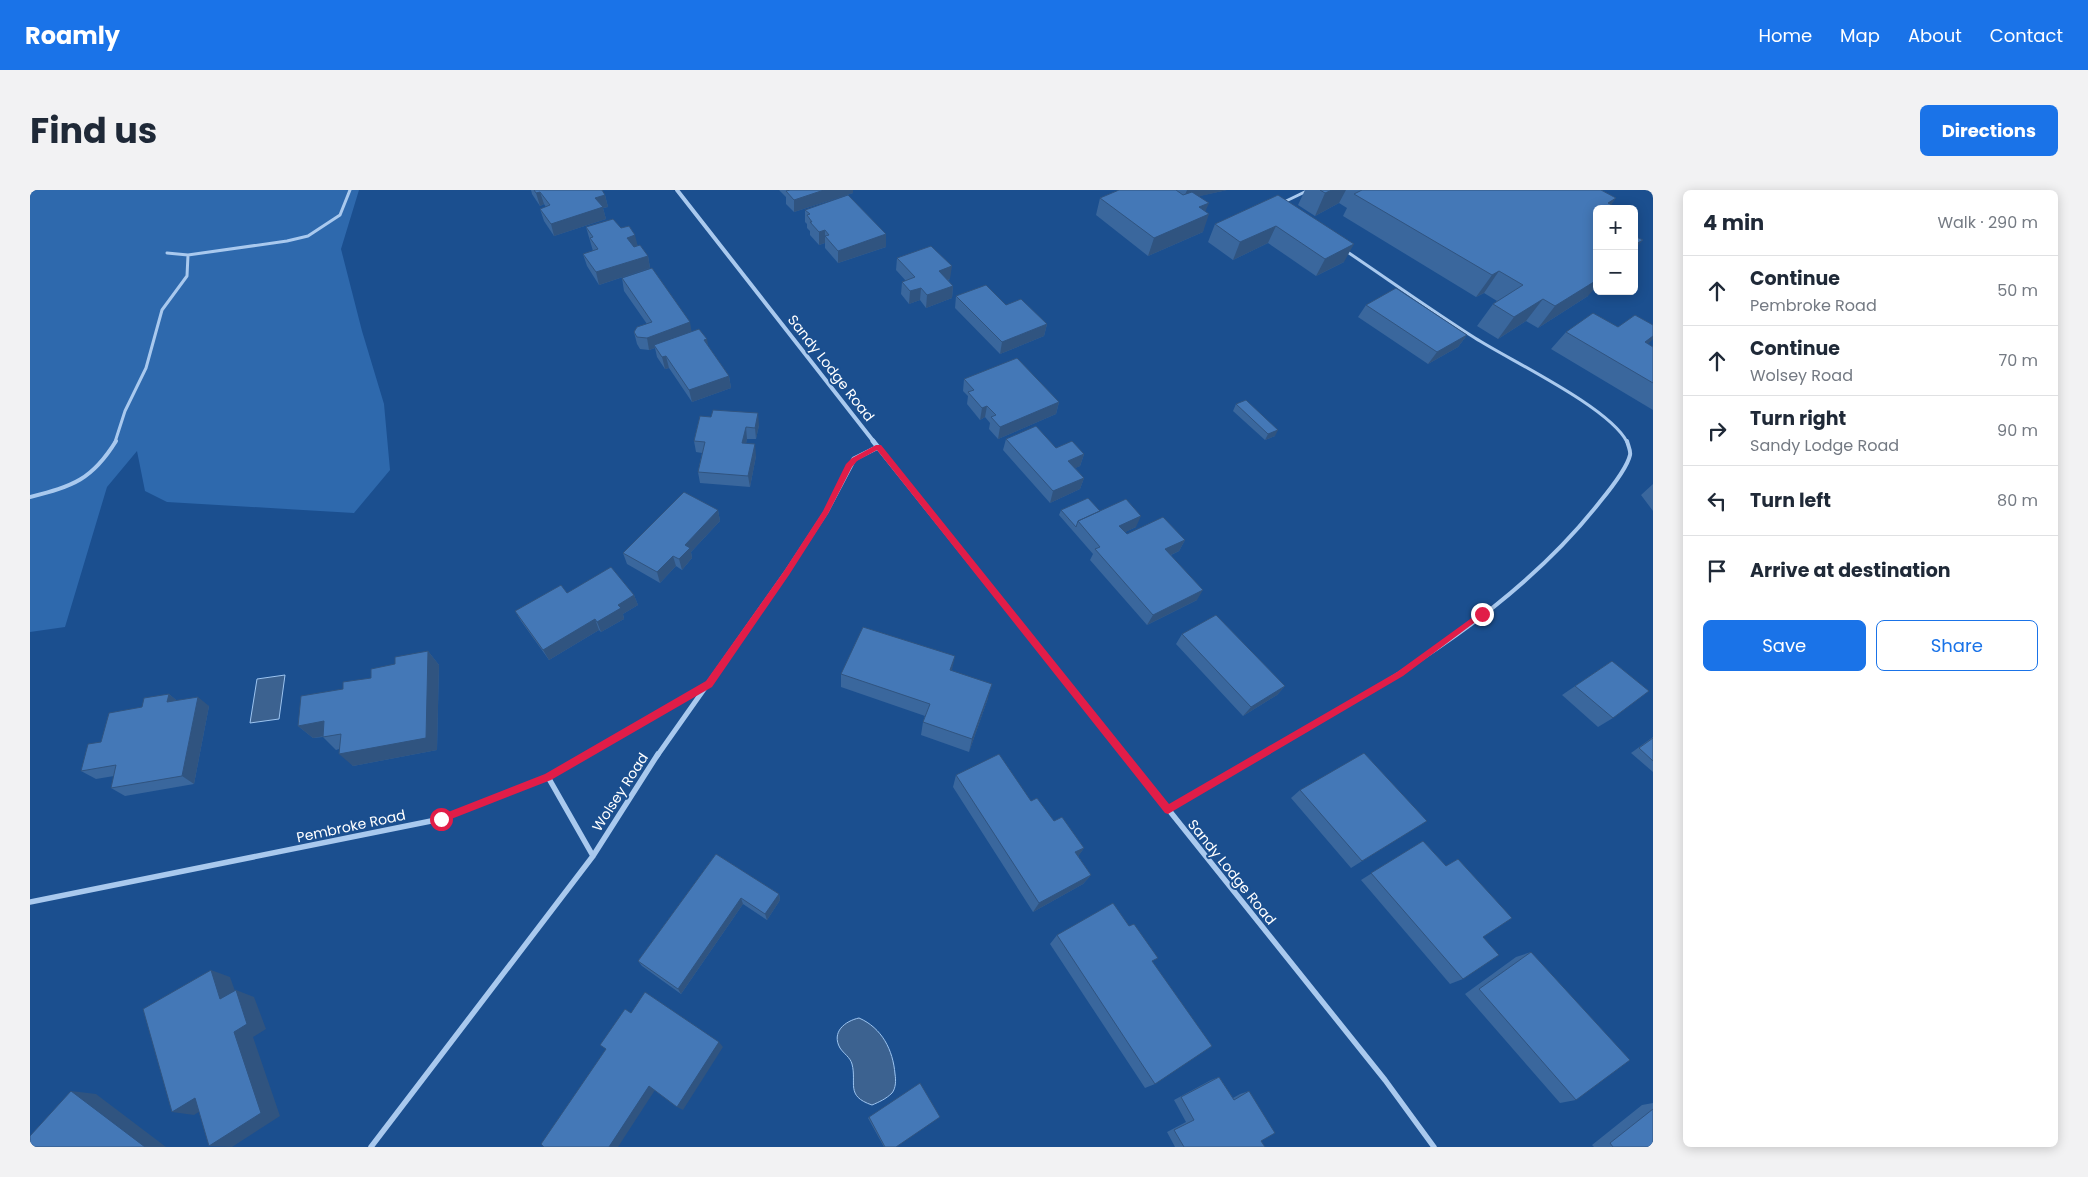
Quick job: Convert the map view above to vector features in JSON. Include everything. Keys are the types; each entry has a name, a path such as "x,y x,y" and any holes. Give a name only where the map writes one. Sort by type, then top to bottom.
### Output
{"street":[{"name":"Sandy Lodge Road","path":"677,190 878,447 1385,1080 1434,1147"},
{"name":"Wolsey Road","path":"371,1147 593,856 646,772 786,573 826,512 854,459 878,447"},
{"name":"Pembroke Road","path":"30,902 441,819 548,777 709,684"},
{"path":"548,777 593,856"}],"lane":[{"path":"168,253 188,255 287,241 308,236 340,215 350,190"},
{"path":"1299,190 1303,193"},
{"path":"1279,204 1309,190"},
{"path":"1168,810 1400,674 1512,594 1581,526 1618,480 1630,455 1627,440 1622,434 1612,423 1585,403 1475,338 1345,251"},
{"path":"30,497 62,489 88,476 105,458 116,440 125,411 146,368 162,310 187,276 188,255"}],"shaded area":[{"path":"30,190 359,190 341,249 362,331 384,404 390,470 354,513 167,502 145,491 137,451 107,487 65,627 30,632"},
{"path":"285,675 279,719 250,723 257,679"},
{"path":"859,1018 867,1022 880,1034 889,1048 894,1065 896,1081 893,1091 885,1099 872,1105 858,1097 855,1093 852,1064 840,1048 837,1037 838,1032 844,1025"}],"building":[{"path":"534,190 602,190 605,195 595,198 603,207 551,224 540,209 550,205 540,192 536,193"},
{"path":"824,190 794,200 786,191"},
{"path":"1119,190 1176,190 1183,195 1192,192 1209,203 1199,207 1209,214 1154,238 1100,198"},
{"path":"1320,190 1332,190 1325,193"},
{"path":"1362,190 1601,190 1616,198 1608,203 1612,205 1593,205 1593,282 1555,306 1543,299 1514,317 1493,304 1523,285 1499,271 1492,275 1354,194"},
{"path":"848,195 886,234 838,251 825,236 829,235 825,230 819,232 810,222 812,222 807,215 810,214 805,210"},
{"path":"1278,195 1354,244 1325,259 1276,226 1240,242 1215,224"},
{"path":"613,219 621,228 629,226 635,235 627,238 634,247 640,245 648,256 596,272 583,254 598,249 590,238 593,237 586,227"},
{"path":"931,246 952,266 939,271 953,286 927,295 921,288 910,291 902,282 915,277 897,258"},
{"path":"652,268 690,322 647,338 637,337 634,332 637,327 652,322 622,278"},
{"path":"986,285 1006,305 1021,299 1047,324 1002,342 956,296"},
{"path":"1396,288 1467,335 1437,352 1366,305"},
{"path":"1593,313 1618,327 1635,315 1653,325 1653,336 1645,342 1653,347 1653,383 1566,332"},
{"path":"699,329 707,339 704,340 729,376 689,390 666,356 662,357 654,345"},
{"path":"1017,358 1059,402 1000,427 991,417 996,415 987,406 982,408 968,392 974,390 964,379"},
{"path":"1246,400 1278,430 1268,434 1236,404"},
{"path":"713,410 758,413 755,428 746,427 742,443 755,444 748,476 698,472 705,442 694,441 700,416 711,417"},
{"path":"1036,426 1056,448 1072,441 1084,454 1068,461 1084,478 1053,491 1006,439"},
{"path":"684,492 718,510 685,545 690,548 679,559 673,556 657,572 623,553"},
{"path":"1088,498 1100,511 1078,521 1076,527 1061,510"},
{"path":"1126,499 1141,516 1119,526 1127,534 1163,517 1185,540 1165,549 1203,590 1153,615 1095,549 1100,547 1078,521"},
{"path":"611,567 634,595 618,605 621,608 597,622 595,619 543,650 515,611 561,585 567,593"},
{"path":"1216,615 1285,686 1251,707 1182,634"},
{"path":"863,627 955,656 950,670 992,684 972,739 923,722 930,704 841,674"},
{"path":"428,651 426,738 339,754 341,734 323,737 324,721 298,726 301,696 343,689 343,682 371,678 371,669 395,664 395,657"},
{"path":"1612,661 1649,691 1613,718 1575,686"},
{"path":"169,694 167,702 198,697 182,776 111,788 116,765 81,771 88,744 101,742 109,713 142,707 144,698"},
{"path":"1653,738 1653,761 1639,748"},
{"path":"1364,753 1427,821 1362,861 1300,790"},
{"path":"999,754 1031,801 1037,798 1054,821 1062,817 1084,848 1075,852 1091,875 1039,903 956,775"},
{"path":"1423,841 1446,866 1458,859 1512,918 1483,937 1499,955 1463,979 1371,873"},
{"path":"716,854 779,894 765,914 741,898 678,989 638,961"},
{"path":"1113,903 1129,926 1134,924 1158,958 1152,961 1212,1046 1155,1084 1057,935"},
{"path":"1531,952 1630,1060 1576,1100 1479,989"},
{"path":"211,970 220,999 236,990 247,1024 234,1032 261,1113 209,1146 195,1098 172,1112 143,1009"},
{"path":"645,992 719,1042 677,1107 649,1086 609,1147 544,1147 541,1144 606,1049 600,1045 625,1009 631,1013"},
{"path":"1219,1077 1234,1100 1249,1091 1275,1133 1261,1141 1265,1147 1184,1147 1174,1130 1194,1120 1181,1097"},
{"path":"920,1083 940,1117 896,1147 885,1147 869,1117"},
{"path":"71,1091 145,1147 30,1147 30,1136"},
{"path":"1653,1109 1653,1147 1613,1147 1610,1143"}],"route":[{"path":"441,819 548,777 709,684 826,512 849,466 854,459 878,447 1168,810 1400,674 1482,614"}]}
